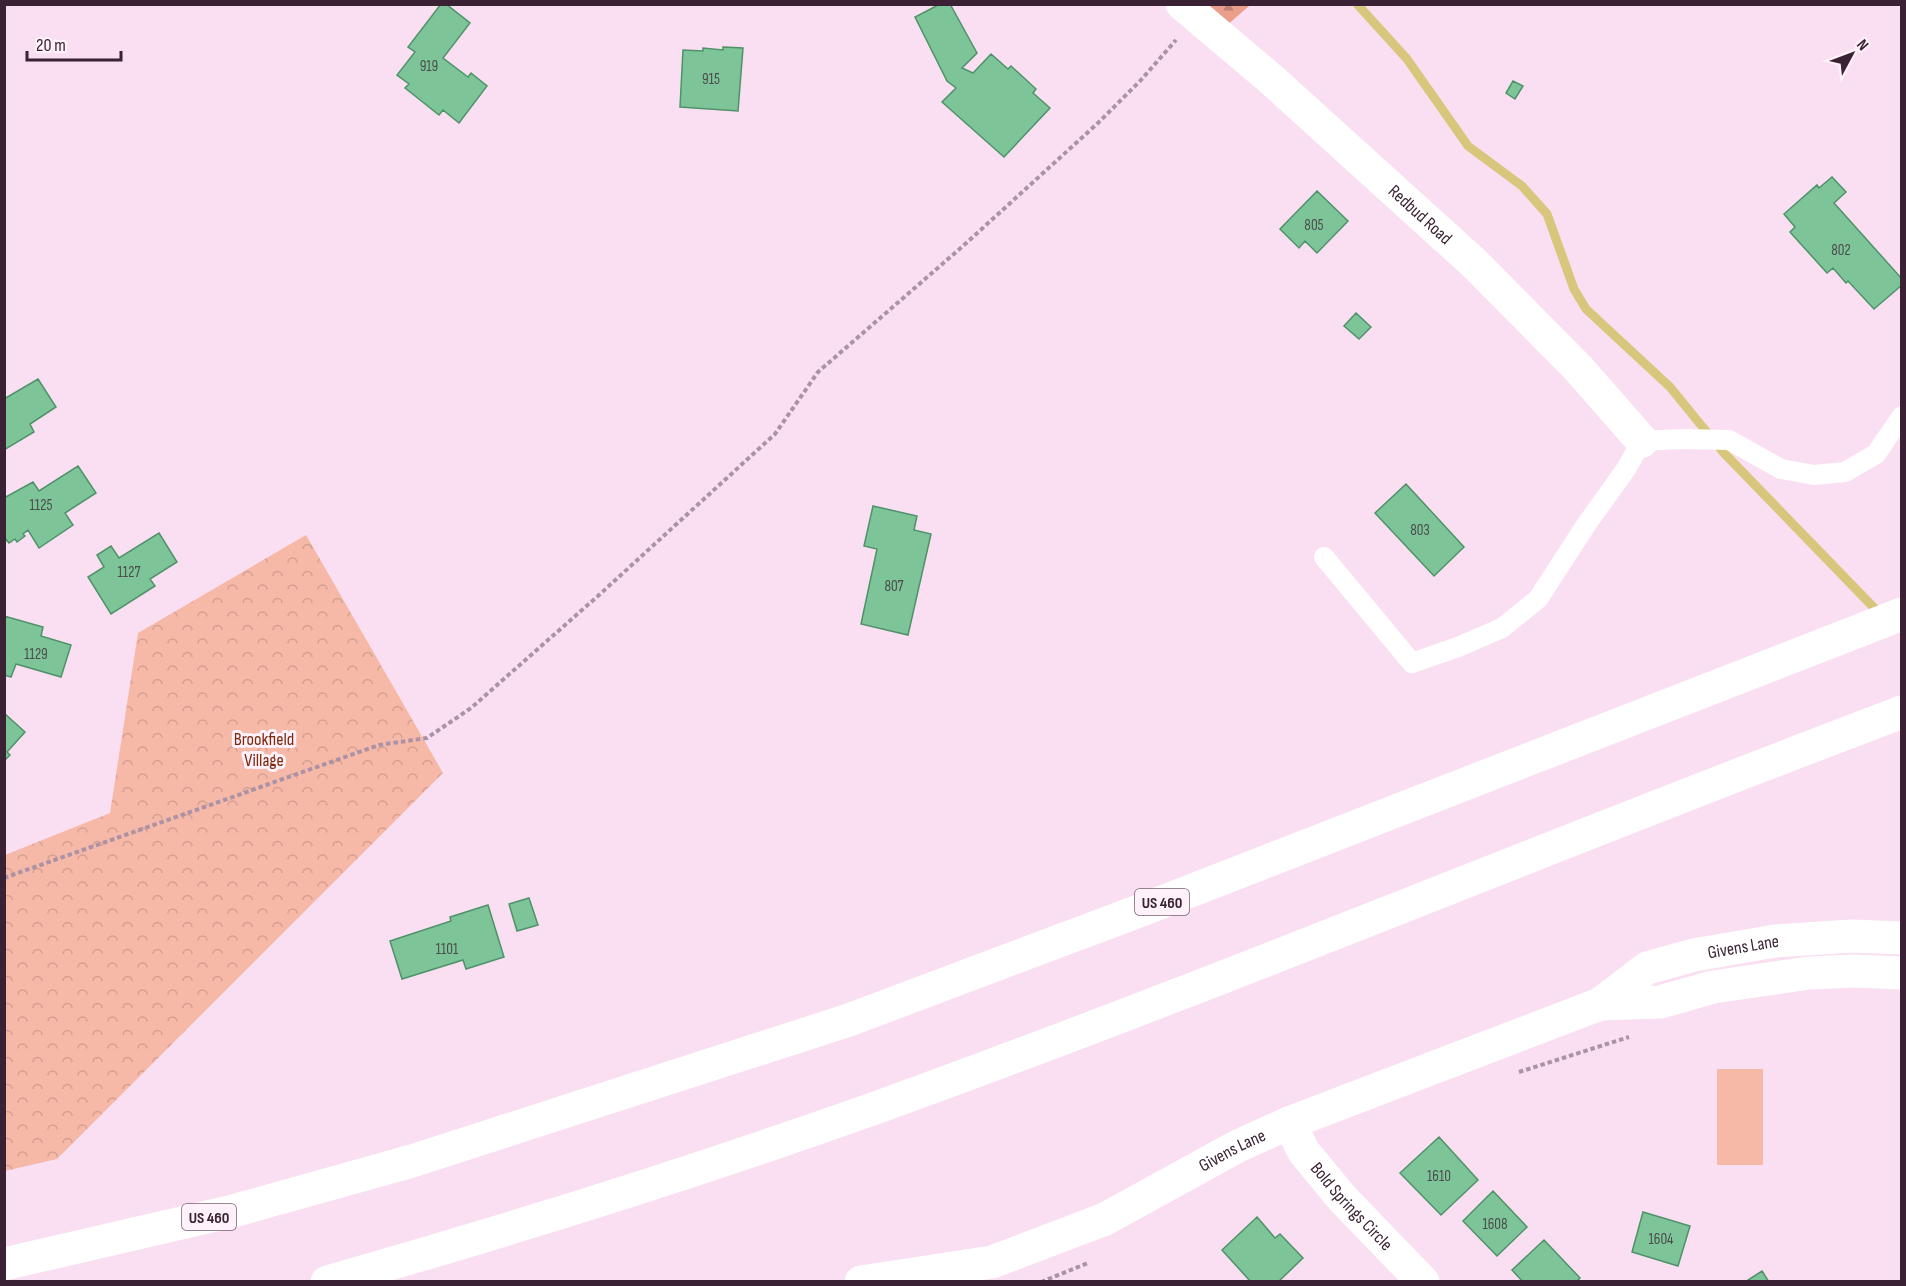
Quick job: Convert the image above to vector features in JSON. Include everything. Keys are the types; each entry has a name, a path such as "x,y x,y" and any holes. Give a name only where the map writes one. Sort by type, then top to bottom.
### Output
{"main road":[{"name":"Redbud Road","path":"1189,10 1272,80 1475,264 1578,368 1642,441"},
{"name":"US 460","path":"4,1264 233,1211 412,1161 849,1020 1184,893 1902,614"},
{"path":"327,1281 444,1249 670,1179 890,1102 1495,871 1902,712"},
{"name":"Givens Lane","path":"861,1281 992,1262 1105,1219 1238,1146 1289,1123 1600,1004 1647,968 1694,955 1775,941 1817,937 1902,938"},
{"name":"Givens Lane","path":"1600,1004 1660,1002 1713,987 1809,973 1853,971 1902,973"},
{"name":"Bold Springs Circle","path":"1289,1123 1304,1152 1335,1189 1423,1281"}],"lane":[{"path":"1324,557 1412,663 1502,628 1538,599 1626,469 1642,441 1729,440 1781,468 1814,475 1845,472 1876,454 1902,416"}],"path":[{"path":"4,878 380,745 427,738 471,708 775,434 818,372 963,246 1098,123 1141,80 1189,10"},
{"path":"1510,1076 1633,1036"},
{"path":"1041,1281 1093,1261"}],"green space":[{"path":"1200,5 1250,5 1225,27"},
{"name":"Brookfield Village","path":"306,535 443,773 57,1159 5,1171 5,855 110,813 138,633"},
{"path":"1717,1069 1763,1069 1763,1165 1717,1165"}],"building":[{"path":"441,4 446,4 470,23 443,58 468,77 471,73 487,86 459,123 443,110 439,115 405,88 409,84 397,75 415,52 408,47"},
{"path":"940,4 950,4 977,53 962,68 973,73 991,54 1008,69 1011,66 1036,89 1033,93 1050,108 1004,157 942,102 956,88 947,81 915,17"},
{"path":"723,47 743,48 738,111 680,107 683,50 703,51 703,48 723,50"},
{"path":"1513,81 1523,86 1515,99 1506,93"},
{"path":"1832,177 1846,192 1834,203 1902,279 1902,285 1874,309 1833,268 1827,273 1790,232 1795,227 1784,214 1817,185 1819,188"},
{"path":"1317,191 1348,221 1317,253 1305,241 1299,248 1280,229"},
{"path":"1356,313 1371,327 1359,339 1344,326"},
{"path":"38,379 56,407 30,424 34,432 4,450 4,399"},
{"path":"78,466 96,493 65,513 73,525 39,548 28,530 23,534 25,536 17,542 15,539 9,543 4,537 4,498 33,482 39,491"},
{"path":"1406,484 1464,547 1434,576 1375,513"},
{"path":"873,506 917,516 914,530 931,534 908,635 861,624 877,549 864,546"},
{"path":"159,533 177,562 150,579 155,586 111,614 88,577 104,567 97,555 111,546 119,558"},
{"path":"4,616 43,627 41,636 71,645 61,677 16,664 11,677 4,675"},
{"path":"4,713 25,732 7,752 10,755 4,761"},
{"path":"529,898 538,925 517,931 509,904"},
{"path":"488,905 504,957 466,969 463,960 402,979 390,941 451,921 450,917"},
{"path":"1439,1137 1478,1180 1441,1215 1400,1173"},
{"path":"1493,1191 1527,1227 1497,1256 1463,1221"},
{"path":"1643,1212 1690,1226 1678,1266 1632,1252"},
{"path":"1257,1217 1275,1238 1280,1234 1303,1258 1278,1282 1251,1282 1222,1250"},
{"path":"1544,1240 1580,1278 1576,1282 1523,1282 1512,1270"},
{"path":"1762,1271 1769,1282 1745,1282"}],"waterway":[{"path":"1357,4 1407,59 1468,146 1522,186 1547,214 1574,289 1586,309 1670,387 1723,452 1881,615"}]}
